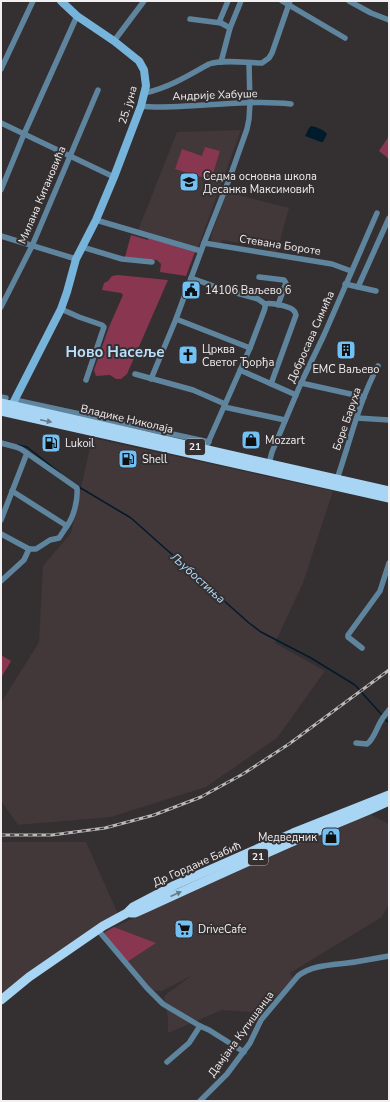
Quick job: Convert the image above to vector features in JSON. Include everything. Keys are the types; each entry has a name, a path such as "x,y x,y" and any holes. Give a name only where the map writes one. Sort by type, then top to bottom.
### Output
{"main road":[{"name":"Владике Николаја","path":"6,404 207,446 268,467 337,479 389,491"},
{"name":"Владике Николаја","path":"6,404 268,467 389,498"},
{"name":"Др Гордане Бабић","path":"1,1000 29,977 98,930 128,913 133,907 175,885 293,833 389,795"},
{"name":"Др Гордане Бабић","path":"128,913 136,913 340,821 367,812 389,801"}],"street":[{"path":"1,69 33,1"},
{"name":"25. јуна","path":"6,404 61,309 76,259 96,220 145,93 146,81 141,64 136,58 77,16 61,1"},
{"path":"114,42 144,1"},
{"path":"220,23 228,1"},
{"path":"221,62 230,28 241,1"},
{"path":"282,1 290,3 345,38"},
{"path":"349,1 389,20"},
{"path":"145,93 178,81 209,64 221,62 262,63 269,58 275,46 290,3"},
{"path":"1,190 24,134 77,16"},
{"path":"190,19 220,23 230,28"},
{"path":"151,379 176,319 200,251 230,177 247,129 250,104 249,63"},
{"name":"Милана Китановића","path":"1,307 32,246 98,90"},
{"name":"Андрије Хабуше","path":"141,106 157,108 275,103 291,104"},
{"path":"1,123 114,176"},
{"name":"Добросава Симића","path":"268,467 285,420 324,335 376,213"},
{"path":"358,287 389,218"},
{"path":"96,220 200,251"},
{"path":"1,237 76,259"},
{"name":"Стевана Бороте","path":"204,243 332,264 351,271"},
{"path":"82,247 122,259 152,262"},
{"path":"259,277 285,281 286,283 278,305"},
{"path":"191,278 222,289 258,299 263,301 265,304 269,303 291,308 296,313 271,384"},
{"path":"345,284 376,291"},
{"path":"207,446 250,348 264,311 265,304"},
{"path":"61,309 79,317 102,324 104,327 86,380"},
{"path":"176,319 250,348"},
{"name":"Боре Баруха","path":"337,479 364,397 378,366"},
{"path":"240,370 296,395"},
{"path":"135,374 193,390 224,405 285,420"},
{"path":"301,383 364,397"},
{"path":"357,418 389,420"},
{"path":"1,443 16,447 27,453 77,488 77,497 72,515 59,538 50,540 36,549 29,550 1,534"},
{"path":"1,520 27,453"},
{"path":"12,491 67,526"},
{"path":"1,581 24,560 29,550"},
{"path":"362,648 348,635 380,591 389,563"},
{"path":"356,743 368,744 381,720 388,712"},
{"path":"98,930 147,988 163,1004 244,1052"},
{"name":"Дамјана Кутишанца","path":"200,1101 227,1074 244,1052 262,1020 289,985 302,973 312,968 389,956"},
{"path":"167,1062 189,1043 200,1026"}],"shaded area":[{"name":"Седма основна школа Десанка Максимовић","path":"241,130 197,250 137,233 177,132"},
{"path":"389,136 389,159 379,151"},
{"path":"205,147 220,151 211,180 175,169 182,149 202,156"},
{"path":"227,192 289,208 277,252 270,251 270,248 222,240 221,243 211,241 211,236"},
{"path":"131,235 148,240 148,238 195,252 186,276 160,272 161,264 157,260 125,257"},
{"path":"118,275 168,280 127,374 121,379 116,379 110,375 96,376 94,370 109,327 123,295 121,293 102,290 104,283 112,276"},
{"path":"92,438 333,491 303,583 275,643 325,671 277,738 206,787 111,817 18,825 1,801 1,703 39,642 43,566 71,533"},
{"path":"1,655 11,661 1,678"},
{"path":"368,813 389,824 389,904 382,917 290,973 293,978 261,1013 222,1010 168,1033 168,1018 164,996 191,976 162,991 149,989 127,962 155,943 114,927"},
{"path":"1,842 86,842 118,914 1,1000"},
{"path":"114,927 156,943 127,962 104,934"}],"water":[{"path":"311,126 324,131 327,134 323,142 305,136"}],"waterway":[{"name":"Љубостиња","path":"18,445 27,447 60,473"},
{"name":"Љубостиња","path":"79,487 131,518 261,632 311,658 355,685 382,715"},
{"name":"Љубостиња","path":"384,718 389,723"}],"railway":[{"path":"1,835 52,835 105,828 154,815 201,797 243,774 289,744 389,670"}],"place":[{"name":"Седма основна школа Десанка Максимовић","path":"189,182"},
{"name":"14106 Ваљево 6","path":"191,290"},
{"name":"ЕМС Ваљево","path":"346,350"},
{"name":"Црква Светог Ђорђа","path":"188,355"},
{"name":"Mozzart","path":"251,440"},
{"name":"Lukoil","path":"51,443"},
{"name":"Shell","path":"128,459"},
{"name":"Медведник","path":"331,837"},
{"name":"DriveCafe","path":"184,929"}],"district":[{"name":"Ново Насеље","path":"115,352"}]}
